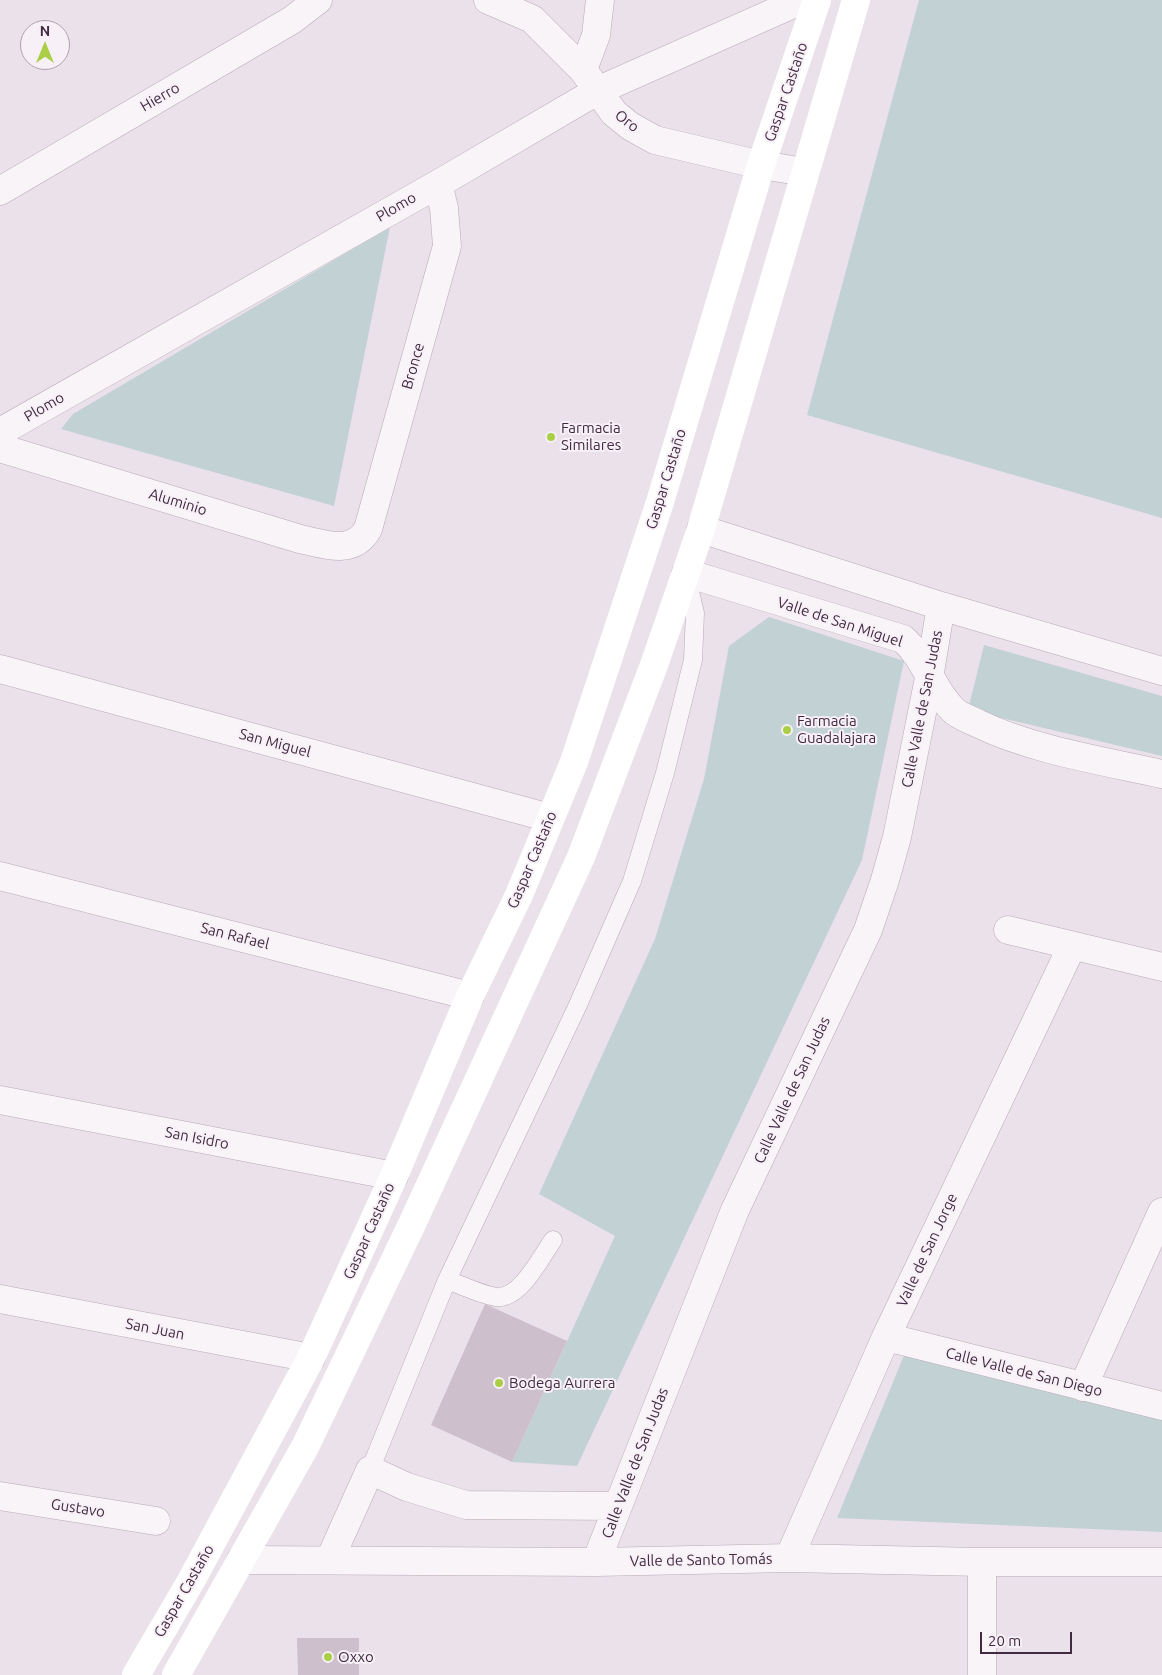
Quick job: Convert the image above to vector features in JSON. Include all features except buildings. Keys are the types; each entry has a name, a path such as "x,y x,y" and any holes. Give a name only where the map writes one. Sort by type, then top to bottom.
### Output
{"main road":[{"name":"Gaspar Castaño","path":"136,1675 205,1556 311,1358 394,1176 470,996 519,895 574,762 660,502 761,165 817,0"},
{"path":"176,1675 305,1447 412,1224 581,858 650,674 701,529 856,0"}],"street":[{"name":"Hierro","path":"0,191 292,20 318,0"},
{"name":"Oro","path":"488,0 532,19 590,80 614,114 630,126 655,140 761,165 805,172"},
{"path":"590,80 600,0"},
{"name":"Plomo","path":"0,432 438,184 590,80 802,0"},
{"name":"Bronce","path":"356,542 363,537 368,529 447,246 444,208 438,184"},
{"name":"Aluminio","path":"0,448 300,539 334,546 345,546 356,542"},
{"path":"701,529 942,606 1162,671"},
{"name":"Valle de San Miguel","path":"684,578 903,639 921,659 930,678 954,711 992,730 1034,744 1162,774"},
{"name":"Calle Valle de San Judas","path":"596,1562 735,1210 868,930 885,880 897,836 930,678 942,606"},
{"name":"San Miguel","path":"0,669 550,818"},
{"name":"San Rafael","path":"0,876 470,996"},
{"path":"1008,930 1162,967"},
{"name":"Valle de San Jorge","path":"790,1558 886,1337 1072,946"},
{"name":"San Isidro","path":"0,1100 394,1176"},
{"path":"1083,1387 1162,1212"},
{"name":"San Juan","path":"0,1299 311,1358"},
{"name":"Calle Valle de San Diego","path":"886,1337 1162,1406"},
{"path":"330,1559 370,1470 408,1487 466,1505 618,1506"},
{"name":"Gustavo","path":"0,1496 156,1521"},
{"name":"Valle de Santo Tomás","path":"241,1560 330,1559 596,1562 790,1558 982,1562 1162,1562"},
{"path":"982,1562 982,1675"}],"lane":[{"path":"370,1470 447,1280 577,1007 632,881 665,773 693,660 695,613 684,578"},
{"path":"447,1280 496,1296 510,1294 520,1287 552,1240"}],"shaded area":[{"path":"919,0 1162,0 1162,518 807,415"},
{"path":"390,227 334,506 61,429 73,414"},
{"path":"769,617 904,661 862,860 577,1466 512,1462 615,1236 539,1194 655,939 704,779 729,646"},
{"path":"984,645 1162,696 1162,756 968,710"},
{"path":"905,1353 1162,1413 1162,1532 837,1518"}],"place":[{"name":"Farmacia Similares","path":"551,437"},
{"name":"Farmacia Guadalajara","path":"787,730"},
{"name":"Bodega Aurrera","path":"499,1383"},
{"name":"Oxxo","path":"328,1657"}]}
